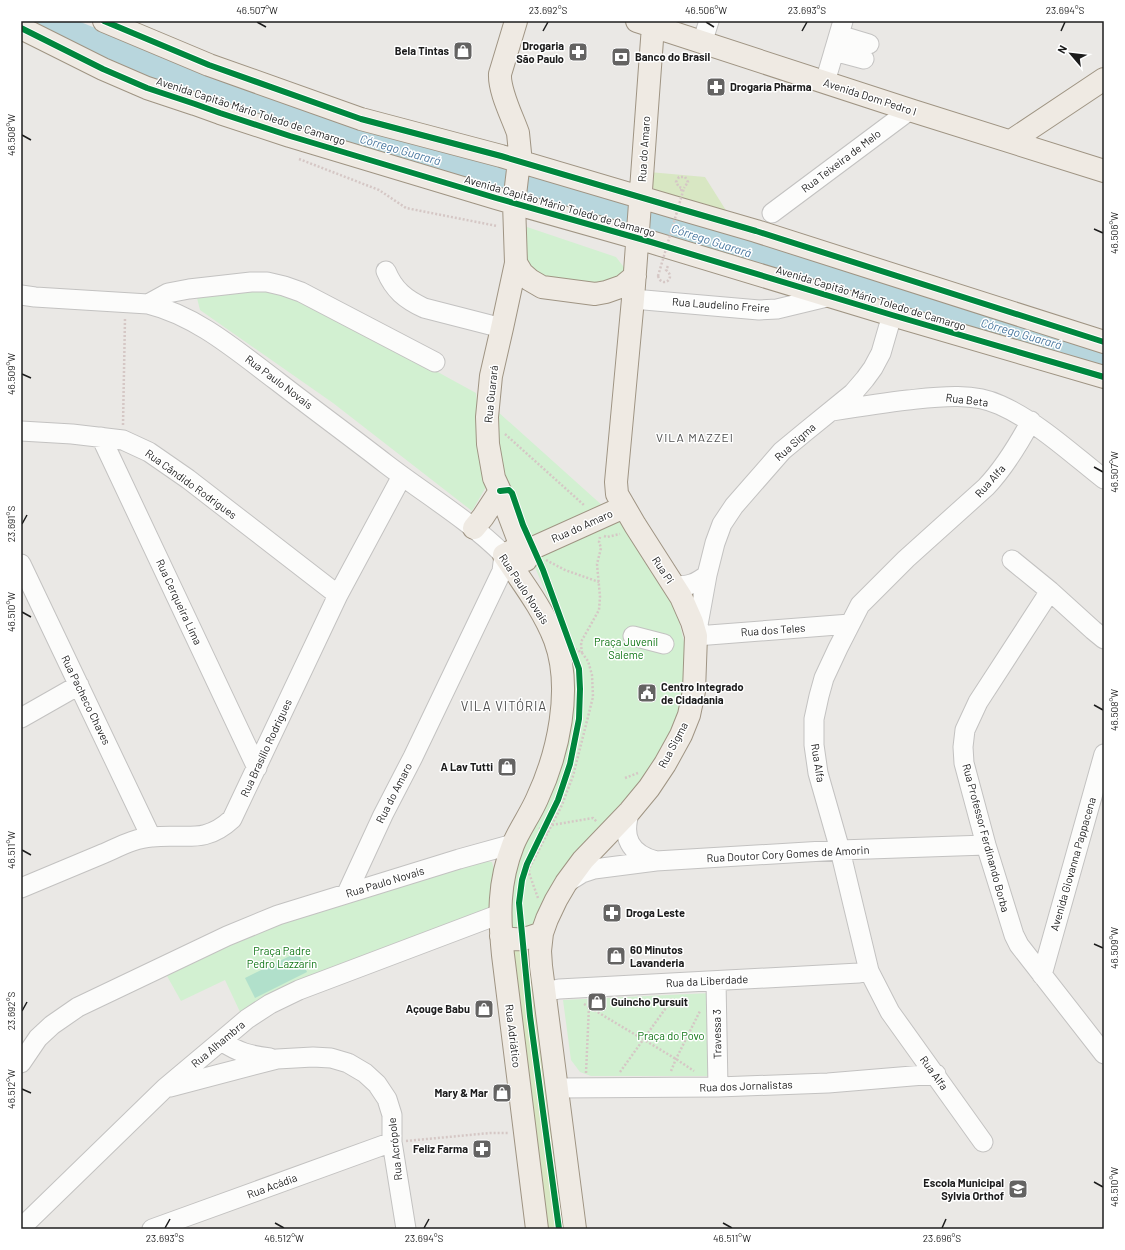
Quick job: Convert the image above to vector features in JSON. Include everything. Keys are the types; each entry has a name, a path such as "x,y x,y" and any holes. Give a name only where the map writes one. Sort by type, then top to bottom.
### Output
{"main road":[{"name":"Avenida Capitão Mário Toledo de Camargo","path":"104,21 202,62 361,119 501,156 516,183 639,219 651,242 1104,377"},
{"name":"Rua Guarará","path":"516,21 500,74 503,91 518,132 520,146 514,225 516,263 491,376 487,417 488,444 494,478 551,612"},
{"name":"Avenida Dom Pedro I","path":"645,24 1104,171"},
{"name":"Rua do Amaro","path":"525,552 624,507 617,494 616,482 634,299 639,219 645,24"},
{"name":"Avenida Capitão Mário Toledo de Camargo","path":"21,28 103,69 147,88 167,96 290,136 516,183 639,219 756,231 1104,342"},
{"path":"1011,142 1104,79"},
{"path":"516,263 522,273 542,287 595,294 623,286 635,276"},
{"path":"474,528 500,491"},
{"name":"Rua Pi","path":"624,507 681,597 696,636"},
{"name":"Rua Paulo Novais","path":"513,844 534,805 545,780 558,734 562,713 563,691 561,666 555,642 551,612"},
{"name":"Rua Sigma","path":"566,883 583,860 630,811 649,788 665,764 681,735 689,715 694,691 696,636"},
{"name":"Rua Adriático","path":"513,844 501,893 501,936 537,1229"},
{"path":"566,883 553,906 542,932 540,951 556,1088 575,1229"},
{"path":"501,936 509,939 523,939 542,932"}],"street":[{"path":"702,43 709,21"},
{"path":"825,82 839,36 867,52"},
{"name":"Rua Teixeira de Melo","path":"772,213 910,110"},
{"path":"386,271 396,290 412,303 424,308 502,328"},
{"path":"148,304 168,293 189,289 251,282 267,282 301,292 435,362"},
{"name":"Rua Paulo Novais","path":"21,295 148,304 162,307 179,314 228,344 402,476 474,528 525,552"},
{"name":"Rua Laudelino Freire","path":"634,299 759,310 777,309 831,296"},
{"name":"Rua Sigma","path":"696,636 707,575 715,543 722,524 734,506 782,451 853,393 866,380 881,353 892,315"},
{"name":"Rua Beta","path":"831,411 872,404 934,397 963,397 981,400 999,405 1030,422 1104,479"},
{"name":"Rua Alfa","path":"984,1142 890,1012 869,971 840,850 818,773 814,745 814,719 824,678 860,605 881,582 992,482 1007,462 1030,422"},
{"name":"Rua Cândido Rodrigues","path":"21,431 72,434 123,440 149,452 188,479 338,595"},
{"name":"Rua Cerqueira Lima","path":"101,437 257,768"},
{"name":"Rua Brasílio Rodrigues","path":"21,888 130,842 151,836 186,837 208,834 223,827 232,819 338,595 402,476"},
{"name":"Rua do Amaro","path":"347,894 383,815 502,572 525,552"},
{"path":"1012,560 1050,591 1104,639"},
{"name":"Rua Pacheco Chaves","path":"22,569 151,836"},
{"path":"674,586 687,586 698,582 707,575"},
{"name":"Rua Professor Ferdinando Borba","path":"1050,591 978,702 965,730 963,747 964,763 986,845 1014,935 1019,945 1104,1054"},
{"name":"Rua dos Teles","path":"696,636 850,624"},
{"path":"632,636 664,644"},
{"path":"21,718 79,685"},
{"name":"Avenida Giovanna Pappacena","path":"1042,975 1104,754"},
{"name":"Rua Doutor Cory Gomes de Amorin","path":"630,811 626,822 626,833 630,843 636,852 646,858 656,861 840,850 986,845"},
{"name":"Rua Paulo Novais","path":"21,1063 38,1038 52,1025 78,1007 227,936 270,918 459,859 513,844"},
{"path":"566,883 582,873 594,869 656,861"},
{"name":"Rua Alhambra","path":"21,1228 166,1088 247,1019 270,1004 299,990 500,914"},
{"name":"Rua Alhambra","path":"460,929 501,936"},
{"name":"Rua da Liberdade","path":"544,992 559,989 587,996 684,983 859,973 869,971"},
{"name":"Travessa 3","path":"716,981 718,1087"},
{"name":"Rua Acrópole","path":"221,1041 233,1049 248,1055 277,1059 312,1057 331,1058 348,1063 365,1073 377,1084 387,1099 392,1116 392,1142 406,1229"},
{"name":"Rua Acrópole","path":"166,1088 277,1059"},
{"name":"Rua dos Jornalistas","path":"556,1088 718,1087 828,1083 936,1074"},
{"name":"Rua Acádia","path":"152,1229 392,1142"}],"path":[{"path":"296,158 380,190 406,208 498,226 514,225"},
{"path":"666,270 669,272 670,278 665,282 659,279 658,276 684,188 688,182 687,179 682,176 679,177 676,182 679,187 682,188"},
{"path":"123,440 125,302"},
{"path":"525,552 565,570 599,582"},
{"path":"525,552 543,570 551,612"},
{"path":"569,642 574,656"},
{"path":"524,874 527,864 558,800 570,764 573,749"},
{"path":"552,825 593,818 609,833"},
{"path":"609,1087 684,983"},
{"path":"587,996 589,1007 676,1059 718,1087"},
{"path":"586,1088 589,1007 587,996"},
{"path":"666,1087 676,1059 701,1009"},
{"path":"392,1142 490,1133 526,1133"}],"green space":[{"path":"649,172 705,177 727,212 657,191 650,183"},
{"path":"527,227 616,257 626,270 616,285 550,287 527,268"},
{"path":"260,291 295,296 476,393 486,487 472,511 333,403 200,310 197,298 208,293"},
{"path":"497,411 604,507 524,543 505,486 497,434"},
{"name":"Praça Juvenil Saleme","path":"620,518 671,599 677,613 684,642 686,672 680,712 657,759 534,924 519,930 509,927 505,917 517,863 554,783 553,610 531,558"},
{"name":"Praça Padre Pedro Lazzarin","path":"485,861 492,862 496,876 490,909 241,1014 225,980 181,1001 167,976 210,953 311,909"},
{"path":"533,945 569,1229 544,1229 509,947"},
{"path":"298,952 307,972 255,998 245,978"},
{"name":"Praça do Povo","path":"711,993 712,1076 591,1076 580,1072 571,1060 563,1000"}],"waterway":[{"name":"Córrego Guarará","path":"49,21 169,72 305,122 690,234 734,249 1104,358"}],"cycle path":[{"path":"104,21 209,65 361,119 501,156 756,231 1104,342"},
{"path":"21,28 103,69 147,88 290,136 1104,377"},
{"path":"500,491 509,490 512,493 523,525 543,570 579,669 579,719 570,764 558,800 527,864 522,880 519,903 530,1016 559,1229"}],"place":[{"name":"Bela Tintas","path":"463,51"},
{"name":"Drogaria São Paulo","path":"578,52"},
{"name":"Banco do Brasil","path":"621,57"},
{"name":"Drogaria Pharma","path":"716,87"},
{"name":"Centro Integrado de Cidadania","path":"647,693"},
{"name":"A Lav Tutti","path":"507,767"},
{"name":"Droga Leste","path":"612,913"},
{"name":"60 Minutos Lavanderia","path":"616,956"},
{"name":"Guincho Pursuit","path":"597,1002"},
{"name":"Açouge Babu","path":"484,1009"},
{"name":"Mary & Mar","path":"502,1093"},
{"name":"Feliz Farma","path":"482,1149"},
{"name":"Escola Municipal Sylvia Orthof","path":"1018,1189"}],"district":[{"name":"VILA MAZZEI","path":"695,438"},
{"name":"VILA VITÓRIA","path":"504,706"}]}
